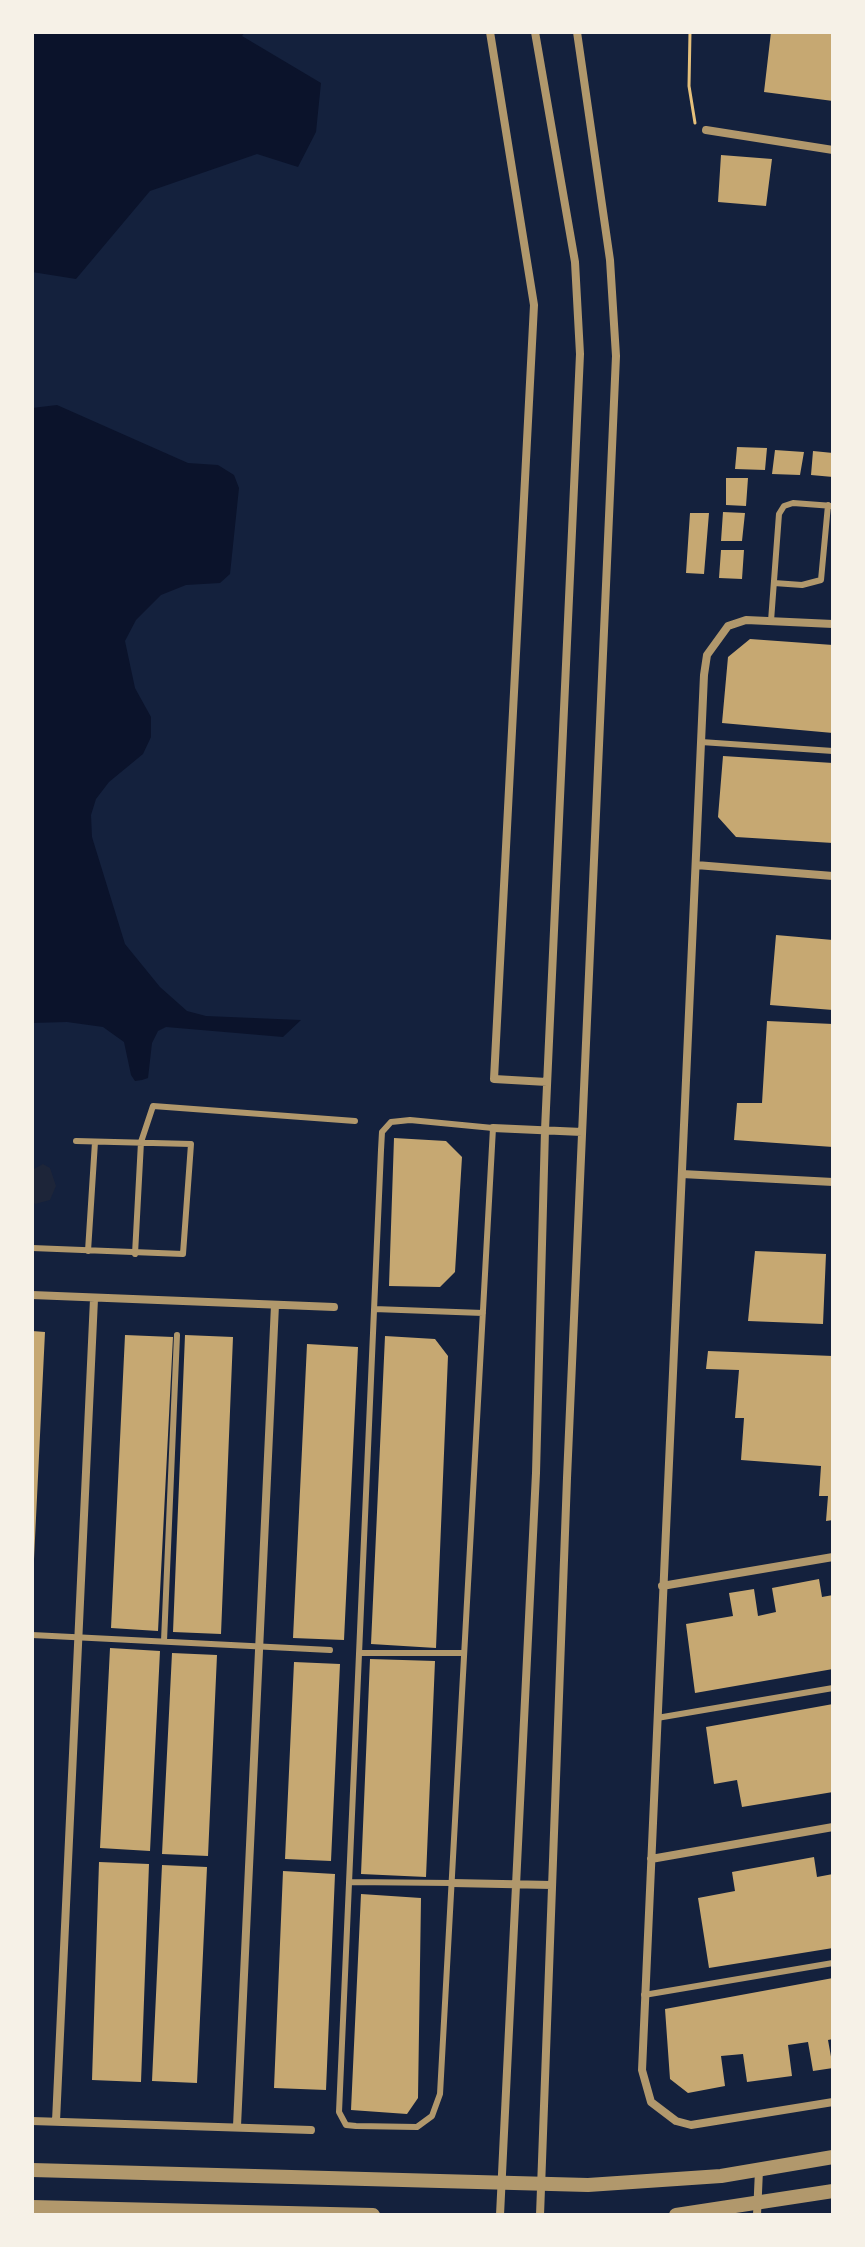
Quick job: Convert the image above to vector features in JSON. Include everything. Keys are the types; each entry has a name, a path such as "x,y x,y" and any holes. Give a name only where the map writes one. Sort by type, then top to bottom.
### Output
{"street":[{"path":"490,32 534,305 494,1079 547,1082"},
{"path":"500,2215 537,1458 545,1130 580,308 535,32"},
{"path":"540,2215 616,344 610,260 577,32"},
{"path":"706,130 833,150"},
{"path":"833,624 746,620 728,626 717,637 707,655 704,675 642,2070 651,2102 676,2121 707,2125 833,2102"},
{"path":"696,865 833,876"},
{"path":"493,1128 582,1132"},
{"path":"682,1174 833,1182"},
{"path":"32,1295 334,1307"},
{"path":"56,2121 94,1299"},
{"path":"237,2126 275,1305"},
{"path":"662,1586 833,1557"},
{"path":"651,1859 833,1827"},
{"path":"452,1883 552,1885"},
{"path":"32,2121 311,2130"},
{"path":"32,2170 654,2183 833,2157"},
{"path":"757,2209 759,2170"},
{"path":"676,2215 757,2209 833,2191"},
{"path":"32,2207 373,2215"}],"lane":[{"path":"771,621 779,514 784,506 793,503 831,506 821,580 802,585 774,583"},
{"path":"701,742 833,751"},
{"path":"135,1254 141,1142 149,1111 162,1104 355,1121"},
{"path":"410,1120 493,1128 440,2094 432,2116 417,2127 356,2126 341,2120 382,1132 391,1122 410,1120"},
{"path":"32,1248 183,1254 193,1151 191,1144 76,1141"},
{"path":"88,1251 95,1142"},
{"path":"374,1309 483,1313"},
{"path":"164,1641 177,1335"},
{"path":"32,1635 330,1650"},
{"path":"359,1653 464,1653"},
{"path":"657,1718 833,1688"},
{"path":"349,1882 452,1883"},
{"path":"644,1995 833,1963"}],"path":[{"path":"690,32 690,102 694,123 706,130"}],"shaded area":[{"path":"32,32 245,32 242,36 321,83 316,132 298,167 257,154 150,191 76,279 32,272"},
{"path":"57,405 188,463 218,465 234,475 239,488 230,574 220,583 186,585 161,595 136,620 125,641 135,688 151,717 151,737 143,754 109,782 96,799 91,815 92,837 125,944 160,987 187,1011 206,1016 301,1020 283,1037 166,1027 158,1031 152,1043 148,1078 135,1081 124,1042 103,1027 67,1022 32,1023 32,408"},
{"path":"43,1164 50,1168 56,1186 50,1200 35,1204 32,1201 32,1170"}],"building":[{"path":"771,32 833,32 833,101 764,92"},
{"path":"721,155 772,159 766,206 718,202"},
{"path":"737,447 767,448 765,470 735,469"},
{"path":"775,450 804,452 800,475 772,474"},
{"path":"813,451 833,453 833,477 811,475"},
{"path":"726,478 748,478 746,506 726,505"},
{"path":"723,512 745,513 742,541 721,541"},
{"path":"690,513 709,513 704,574 686,573"},
{"path":"721,550 744,550 742,579 719,578"},
{"path":"750,639 833,645 833,733 722,723 728,657"},
{"path":"723,756 833,763 833,843 736,837 718,817"},
{"path":"776,935 833,940 833,1010 770,1005"},
{"path":"767,1021 833,1024 833,1147 734,1140 737,1103 762,1103"},
{"path":"394,1138 446,1141 462,1157 455,1272 440,1287 389,1286"},
{"path":"755,1251 826,1254 823,1324 748,1321"},
{"path":"32,1331 45,1332 34,1559 32,1559"},
{"path":"125,1335 173,1337 158,1631 111,1628"},
{"path":"185,1335 233,1337 221,1634 173,1632"},
{"path":"385,1336 435,1339 448,1356 436,1648 371,1644"},
{"path":"307,1344 358,1347 344,1640 293,1638"},
{"path":"708,1351 833,1356 833,1520 826,1521 828,1496 819,1496 821,1466 741,1460 744,1418 735,1418 739,1370 706,1369"},
{"path":"819,1579 822,1597 833,1595 833,1669 695,1693 686,1624 733,1616 729,1593 754,1589 758,1616 776,1612 772,1588"},
{"path":"110,1648 160,1651 150,1851 100,1848"},
{"path":"172,1653 217,1655 208,1856 162,1854"},
{"path":"370,1659 435,1661 426,1877 361,1874"},
{"path":"294,1662 340,1664 331,1861 285,1859"},
{"path":"833,1704 833,1792 742,1807 737,1780 714,1784 706,1727"},
{"path":"814,1857 817,1877 833,1874 833,1948 709,1968 698,1898 735,1891 732,1872"},
{"path":"99,1862 149,1864 141,2082 92,2080"},
{"path":"162,1865 207,1867 197,2083 152,2081"},
{"path":"283,1871 335,1874 326,2090 274,2088"},
{"path":"361,1894 421,1898 418,2098 407,2114 351,2110"},
{"path":"833,1978 833,2039 828,2040 833,2068 813,2071 808,2042 788,2045 792,2076 747,2082 743,2054 721,2056 725,2086 688,2093 670,2079 665,2009"}]}
